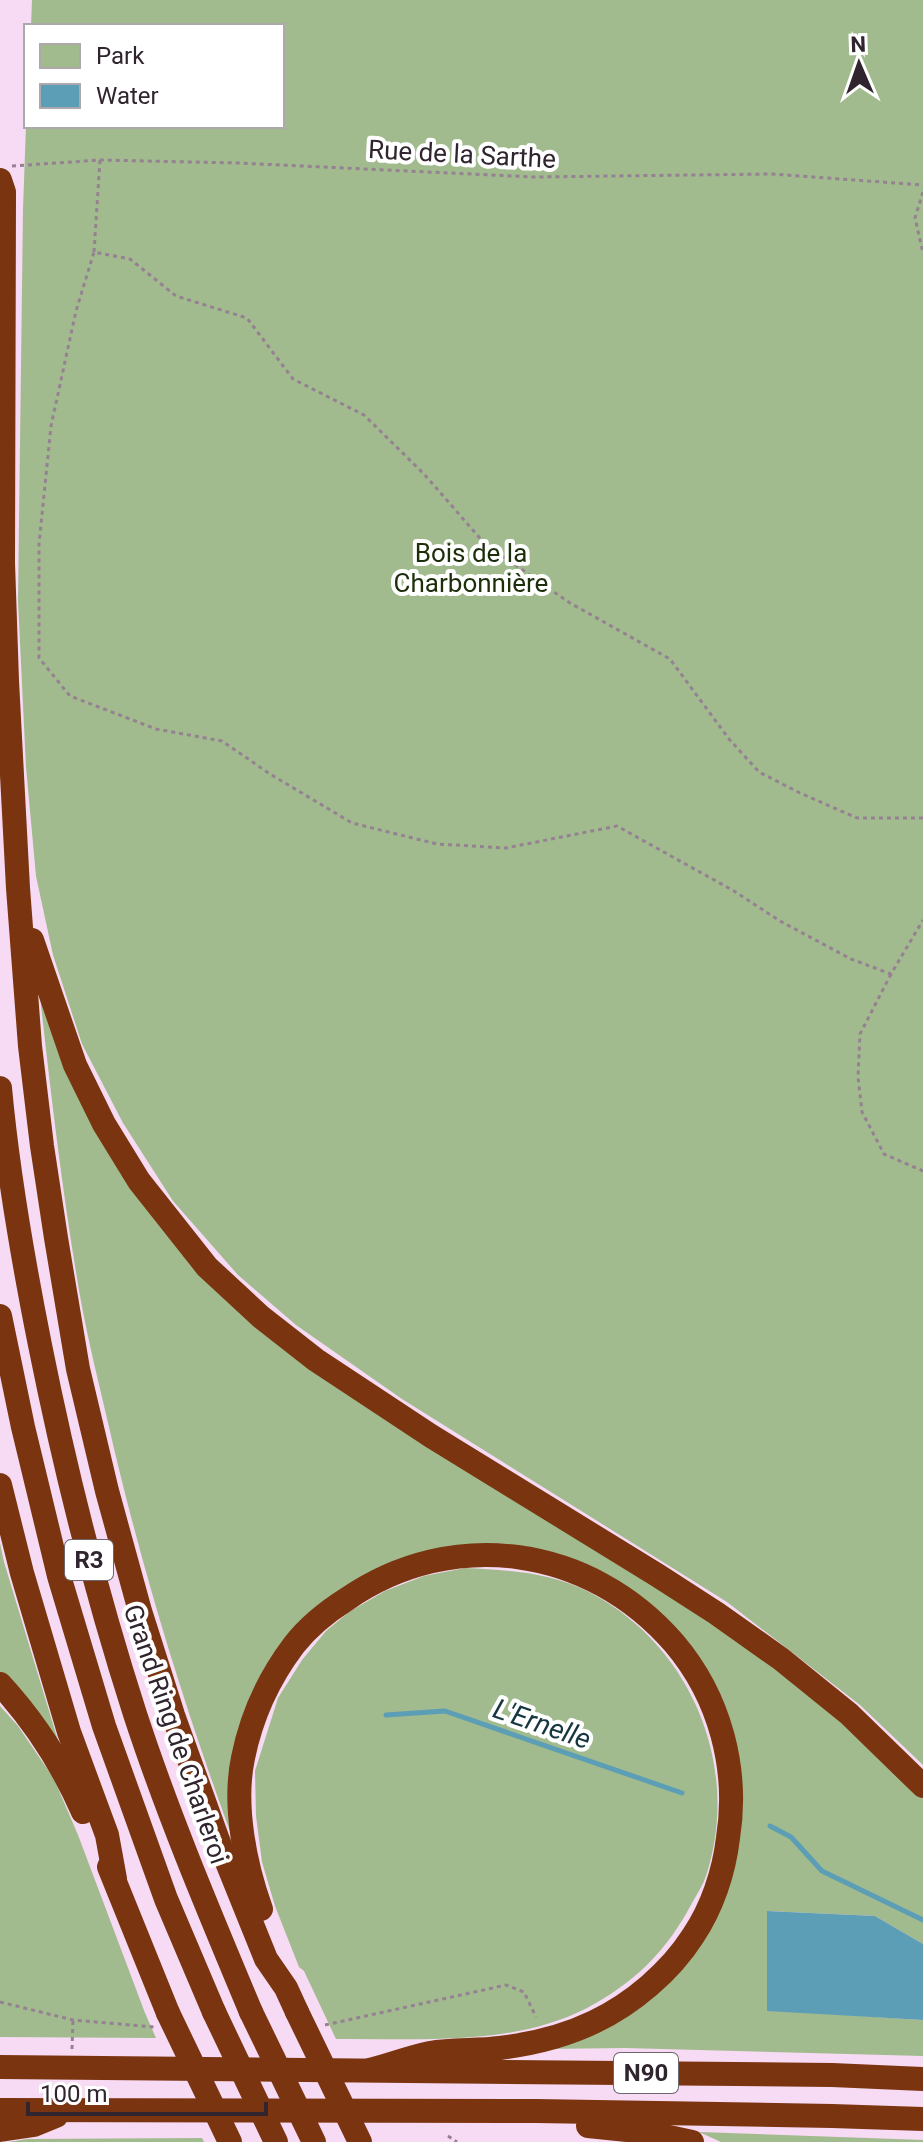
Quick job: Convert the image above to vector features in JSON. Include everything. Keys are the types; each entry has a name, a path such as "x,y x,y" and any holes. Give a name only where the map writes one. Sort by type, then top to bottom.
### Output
{"highway":[{"path":"0,180 4,192 3,563 18,888 30,1046 42,1146 78,1369 107,1491 154,1656 213,1826 266,1959 286,1988"},
{"path":"18,888 44,980 75,1065 98,1112 139,1181 207,1267 261,1317 316,1360 431,1436 716,1613 781,1659 849,1714 923,1786"},
{"name":"Grand Ring de Charleroi","path":"0,1088 25,1270 55,1421 90,1563 136,1716 199,1889 251,2012 314,2142"},
{"name":"R3","path":"0,1316 56,1561 104,1726 166,1899 214,2012 276,2142"},
{"path":"0,1485 22,1573 65,1717 107,1835 115,1879"},
{"path":"360,2142 286,1988 246,1860 240,1792 242,1760 256,1713 272,1678 296,1643 330,1610 363,1588 397,1572 444,1557 493,1554 534,1560 581,1575 620,1594 657,1624 688,1659 710,1696 723,1731 730,1770 732,1815 726,1854 713,1897 694,1936 668,1967 630,2002 593,2023 547,2040 500,2048 433,2053 370,2070"},
{"path":"0,1684 21,1707 65,1774 115,1879 168,2013 230,2142"},
{"name":"N90","path":"0,2067 832,2075 923,2079"},
{"path":"0,2130 34,2125 74,2109"},
{"name":"N90","path":"0,2110 536,2111 923,2119"},
{"path":"536,2111 583,2125 646,2132 692,2142"}],"path":[{"name":"Rue de la Sarthe","path":"0,166 100,160 238,163 534,177 772,174 923,185"},
{"path":"100,160 94,252 76,311 51,426 39,544 39,658 70,696 156,729 222,741 352,823 437,844 506,848 617,826 837,951 891,974"},
{"path":"923,192 915,218 923,253"},
{"path":"94,252 130,259 176,296 247,318 293,379 364,415 424,474 485,544 570,603 670,659 729,739 759,772 857,818 923,818"},
{"path":"923,920 860,1034 858,1077 862,1112 884,1154 923,1171"},
{"path":"71,2068 73,2020"},
{"path":"448,2136 457,2142"}],"green space":[{"name":"Bois de la Charbonnière","path":"32,0 923,0 923,1765 860,1705 727,1602 402,1399 296,1325 238,1275 173,1201 123,1123 82,1044 53,955 36,876 26,767 18,601 26,128 284,128 284,24 31,24"},
{"path":"40,996 64,1055 227,1296 770,1662 885,1760 923,1799 923,1944 875,1916 768,1911 767,2010 923,2020 923,2056 625,2048 545,2049 697,1943 739,1782 670,1623 636,1593 600,1572 462,1545 289,1639 231,1834 179,1683 149,1582 94,1362 68,1221"},
{"path":"0,1543 4,1562 59,1744 0,1673"},
{"path":"465,1568 528,1573 574,1585 625,1615 655,1643 680,1676 699,1713 712,1752 717,1793 715,1834 706,1876 682,1920 660,1951 620,1988 587,2008 558,2020 496,2035 336,2039 304,1971 299,1967 275,1906 262,1862 256,1816 255,1771 278,1698 302,1660 326,1631 349,1612 385,1591 424,1576"},
{"path":"0,1706 18,1726 54,1779 156,2038 0,2037"},
{"path":"699,2132 923,2140 923,2142 721,2142"},
{"path":"202,2138 204,2142 9,2142 27,2139"}],"water":[{"path":"767,1911 875,1916 923,1944 923,2020 767,2011"}],"waterway":[{"name":"L'Ernelle","path":"386,1715 445,1711 682,1793"},
{"name":"L'Ernelle","path":"770,1826 791,1837 822,1871 923,1920"}]}
